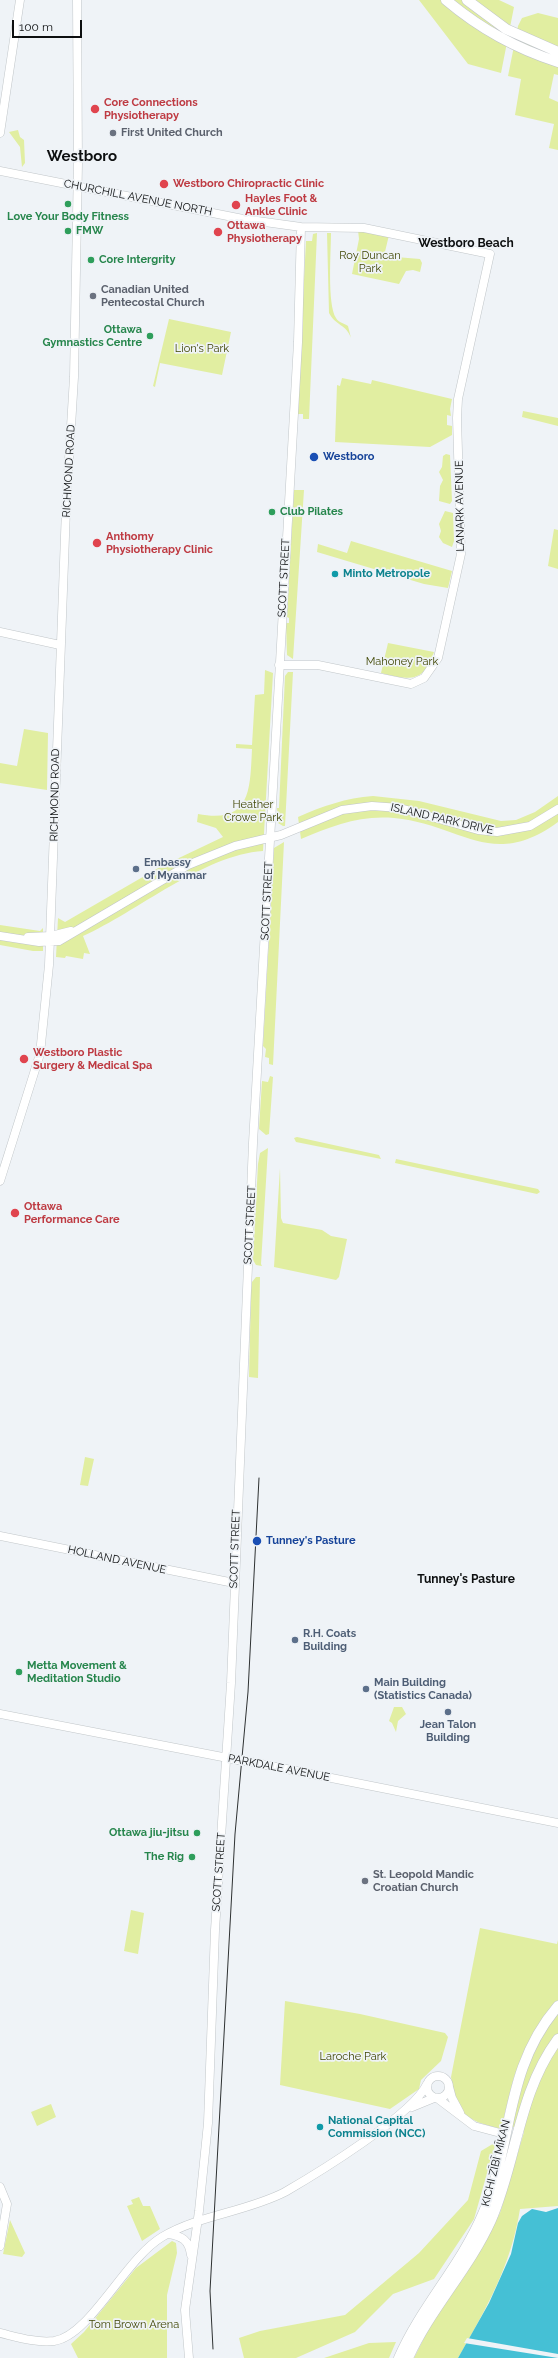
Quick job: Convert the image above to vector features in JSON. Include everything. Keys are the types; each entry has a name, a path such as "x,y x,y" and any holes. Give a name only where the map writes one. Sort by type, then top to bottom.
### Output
{"highway":[{"path":"446,0 473,21 511,43 558,62"},
{"path":"468,0 487,16 514,33 558,52"},
{"name":"KICHI ZĪBĪ MĪKAN","path":"405,2354 479,2224 493,2183 522,2064 538,2032 558,2006"},
{"name":"KICHI ZĪBĪ MĪKAN","path":"425,2317 473,2252 490,2221 499,2199 515,2136 535,2078 558,2039"},
{"path":"504,2134 515,2136"}],"main road":[{"path":"0,133 20,0"},
{"name":"RICHMOND ROAD","path":"0,1181 40,1054 46,1011 50,939 60,645 74,383 79,52 77,0"},
{"name":"CHURCHILL AVENUE NORTH","path":"0,171 243,218 301,227 367,228 490,254"},
{"name":"SCOTT STREET","path":"189,2358 185,2310 198,2222 208,2123 215,1930 227,1758 253,1143 298,342 301,227"},
{"name":"LANARK AVENUE","path":"279,665 307,664 326,666 411,684 424,678 437,661 462,544 457,418 458,399 490,254"},
{"path":"0,632 60,645"},
{"name":"ISLAND PARK DRIVE","path":"0,936 50,939 83,926 183,867 235,846 285,834 342,810 378,806 415,811 478,830 503,832 530,826 558,809"},
{"name":"HOLLAND AVENUE","path":"0,1536 234,1583"},
{"name":"PARKDALE AVENUE","path":"0,1714 558,1823"},
{"path":"0,2333 41,2341 62,2339 82,2325 142,2252 168,2234 198,2222 267,2200 285,2192 353,2149 399,2114 422,2094 431,2078 440,2076 445,2078 452,2098 462,2118"},
{"path":"427,2084 428,2093 477,2128 504,2134"},
{"path":"399,2114 423,2101 445,2096 449,2086"},
{"path":"0,2187 7,2204 7,2212 0,2246"},
{"path":"168,2234 178,2236 186,2241 190,2248 192,2259"}],"green space":[{"path":"419,0 499,0 514,7 501,73 468,64"},
{"path":"538,13 558,18 558,75 554,74 549,98 558,102 558,150 549,148 554,124 515,115 521,79 508,76 518,26 522,18"},
{"path":"18,130 20,137 24,140 25,163 22,167 20,147 9,132"},
{"name":"Roy Duncan Park","path":"358,230 389,235 384,256 420,259 422,263 420,272 413,270 406,271 399,284 352,274 359,239"},
{"path":"317,233 309,419 303,419 303,414 297,414 306,241 312,241 313,234"},
{"path":"327,233 331,233 330,290 333,311 337,320 348,326 351,338 347,330 334,320 329,313"},
{"name":"Lion's Park","path":"169,319 231,332 222,375 160,363 155,387 153,386"},
{"path":"342,378 371,384 372,380 452,399 450,409 451,416 447,415 447,425 452,426 452,435 430,447 335,442 337,385 340,386"},
{"path":"523,411 558,418 558,426 522,417"},
{"path":"446,454 450,455 452,501 450,504 439,501 440,486 443,480 439,472 442,467 443,456"},
{"path":"294,490 304,490 293,659 287,655 286,623 289,623 289,618 287,617"},
{"path":"445,511 453,513 454,541 452,547 443,543 439,537 441,531 439,524"},
{"path":"554,529 558,530 558,569 548,566"},
{"path":"351,541 452,571 448,588 424,584 317,552 318,544 347,553"},
{"name":"Mahoney Park","path":"388,643 434,652 430,662 420,675 407,678 399,677 381,673"},
{"name":"Heather Crowe Park","path":"265,670 273,673 263,851 240,855 194,873 104,926 83,936 90,954 84,953 83,959 66,956 65,958 56,957 58,918 65,922 160,867 223,837 216,828 197,822 198,814 215,816 229,814 238,809 244,801 250,778 252,749 236,748 236,744 252,745 255,695 264,694"},
{"path":"288,672 293,672 285,826 283,826 278,823 277,808 279,808 285,676"},
{"path":"24,729 48,733 47,790 0,783 0,763 17,766"},
{"path":"373,796 419,801 501,821 516,820 535,812 558,796 558,822 534,836 514,843 494,844 476,841 418,822 394,818 369,818 346,822 301,839 298,817 335,803"},
{"path":"284,842 273,1065 269,1064 269,1058 265,1057 266,1049 263,1046 274,848"},
{"path":"0,925 40,931 43,928 43,951 33,951 0,945"},
{"path":"270,1076 273,1077 269,1134 266,1135 259,1129 262,1081 268,1082"},
{"path":"297,1137 379,1155 381,1159 296,1142 294,1138"},
{"path":"268,1148 262,1266 256,1265 253,1260 258,1164 260,1153"},
{"path":"396,1159 538,1189 540,1192 537,1194 395,1163"},
{"path":"280,1168 281,1218 283,1223 322,1230 331,1236 347,1239 339,1277 336,1280 274,1267"},
{"path":"256,1277 260,1277 258,1378 249,1377 251,1291 252,1282"},
{"path":"85,1457 94,1459 88,1486 80,1485"},
{"path":"394,1707 402,1707 406,1714 398,1721 396,1732 392,1723 389,1721"},
{"path":"131,1910 144,1913 138,1954 124,1951"},
{"path":"480,1928 557,1944 558,1940 558,2000 542,2019 522,2056 514,2077 501,2129 471,2119 465,2114 456,2100 451,2077"},
{"name":"Laroche Park","path":"285,2001 360,2014 445,2033 448,2037 441,2061 421,2080 419,2089 390,2109 280,2085"},
{"path":"558,2012 558,2206 520,2209 516,2230 504,2268 488,2304 458,2358 414,2358 430,2326 477,2256 500,2213 524,2132 509,2125 522,2079 539,2039"},
{"path":"51,2104 56,2117 37,2126 31,2112"},
{"path":"496,2142 474,2219 434,2279 393,2294 355,2332 296,2358 244,2358 239,2338 260,2331 345,2315 419,2253 468,2200 481,2151"},
{"path":"139,2197 143,2206 150,2206 160,2229 142,2241 127,2206 133,2204 131,2200"},
{"path":"10,2220 25,2253 22,2257 3,2254"},
{"name":"Tom Brown Arena","path":"172,2241 176,2243 177,2253 167,2295 167,2358 78,2358 71,2344 84,2332 136,2268"},
{"path":"396,2342 389,2358 324,2358 369,2343"}],"water":[{"path":"558,2208 558,2358 458,2358 489,2303 511,2254 518,2223 522,2216 532,2209 546,2212"}],"pier":[{"path":"467,2338 558,2354 558,2358 464,2343"}],"tram line":[{"path":"213,2349 210,2291 235,1834 248,1692 259,1478"}],"place":[{"name":"Core Connections Physiotherapy","path":"95,109"},
{"name":"First United Church","path":"113,133"},
{"name":"Westboro Chiropractic Clinic","path":"164,184"},
{"name":"Love Your Body Fitness","path":"68,204"},
{"name":"Hayles Foot & Ankle Clinic","path":"236,205"},
{"name":"FMW","path":"68,231"},
{"name":"Ottawa Physiotherapy","path":"218,232"},
{"name":"Core Intergrity","path":"91,260"},
{"name":"Canadian United Pentecostal Church","path":"93,296"},
{"name":"Ottawa Gymnastics Centre","path":"150,336"},
{"name":"Westboro","path":"314,457"},
{"name":"Club Pilates","path":"272,512"},
{"name":"Anthomy Physiotherapy Clinic","path":"97,543"},
{"name":"Minto Metropole","path":"335,574"},
{"name":"Embassy of Myanmar","path":"136,869"},
{"name":"Westboro Plastic Surgery & Medical Spa","path":"24,1059"},
{"name":"Ottawa Performance Care","path":"15,1213"},
{"name":"Tunney's Pasture","path":"257,1541"},
{"name":"R.H. Coats Building","path":"295,1640"},
{"name":"Metta Movement & Meditation Studio","path":"19,1672"},
{"name":"Main Building (Statistics Canada)","path":"366,1689"},
{"name":"Jean Talon Building","path":"448,1712"},
{"name":"Ottawa jiu-jitsu","path":"197,1833"},
{"name":"The Rig","path":"192,1857"},
{"name":"St. Leopold Mandic Croatian Church","path":"365,1881"},
{"name":"National Capital Commission (NCC)","path":"320,2127"}],"district":[{"name":"Westboro","path":"82,156"},
{"name":"Westboro Beach","path":"466,243"},
{"name":"Tunney's Pasture","path":"466,1579"}]}
